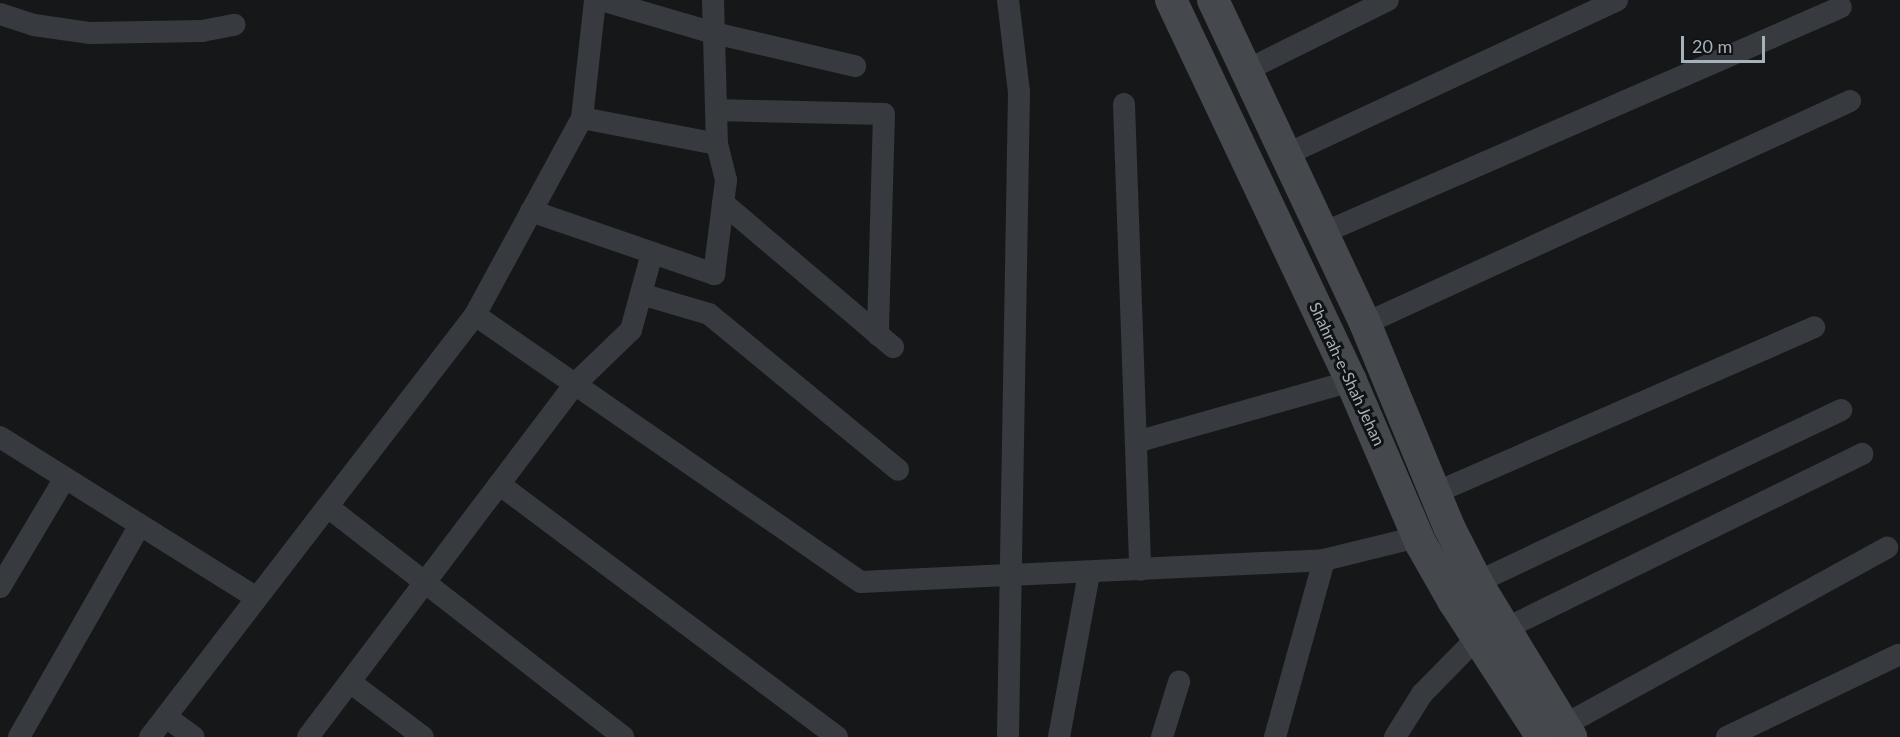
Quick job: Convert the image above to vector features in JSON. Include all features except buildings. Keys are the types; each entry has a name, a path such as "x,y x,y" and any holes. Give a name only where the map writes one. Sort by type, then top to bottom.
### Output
{"main road":[{"name":"Shahrah-e-Shah Jehan","path":"1171,0 1351,381 1428,496 1479,586 1574,732"},
{"name":"Shahrah-e-Shah Jehan","path":"1213,0 1245,56 1365,323 1428,496 1421,544 1454,602 1542,737"}],"street":[{"path":"150,737 475,315 582,118 595,0"},
{"path":"601,0 714,33 855,66"},
{"path":"531,212 714,274 726,180 717,144 713,0"},
{"path":"1008,0 1018,92 1008,737"},
{"path":"1388,0 1245,56 1298,149 1373,320 1428,496 1486,578 1574,732 1887,548"},
{"path":"1298,149 1617,0"},
{"path":"1332,229 1841,7"},
{"path":"0,14 34,25 90,33 202,31 234,25"},
{"path":"1373,320 1850,101"},
{"path":"1124,104 1140,570"},
{"path":"716,110 885,114 886,341 723,202"},
{"path":"582,118 717,144"},
{"path":"308,737 575,384 631,330 652,253"},
{"path":"641,294 710,314 898,470"},
{"path":"475,315 861,582 1089,573 1324,560 1405,540 1428,496 1814,327"},
{"path":"1136,442 1351,381"},
{"path":"1486,578 1841,411"},
{"path":"0,437 257,598"},
{"path":"1513,626 1862,454"},
{"path":"0,587 65,478"},
{"path":"499,484 837,737"},
{"path":"328,507 623,737"},
{"path":"19,737 140,525"},
{"path":"1405,540 1468,647 1526,737"},
{"path":"1275,737 1324,560"},
{"path":"1059,737 1089,573"},
{"path":"1395,737 1422,694 1468,647"},
{"path":"1726,737 1898,656"},
{"path":"350,682 423,737"},
{"path":"1161,737 1179,682"},
{"path":"166,717 194,737"}]}
